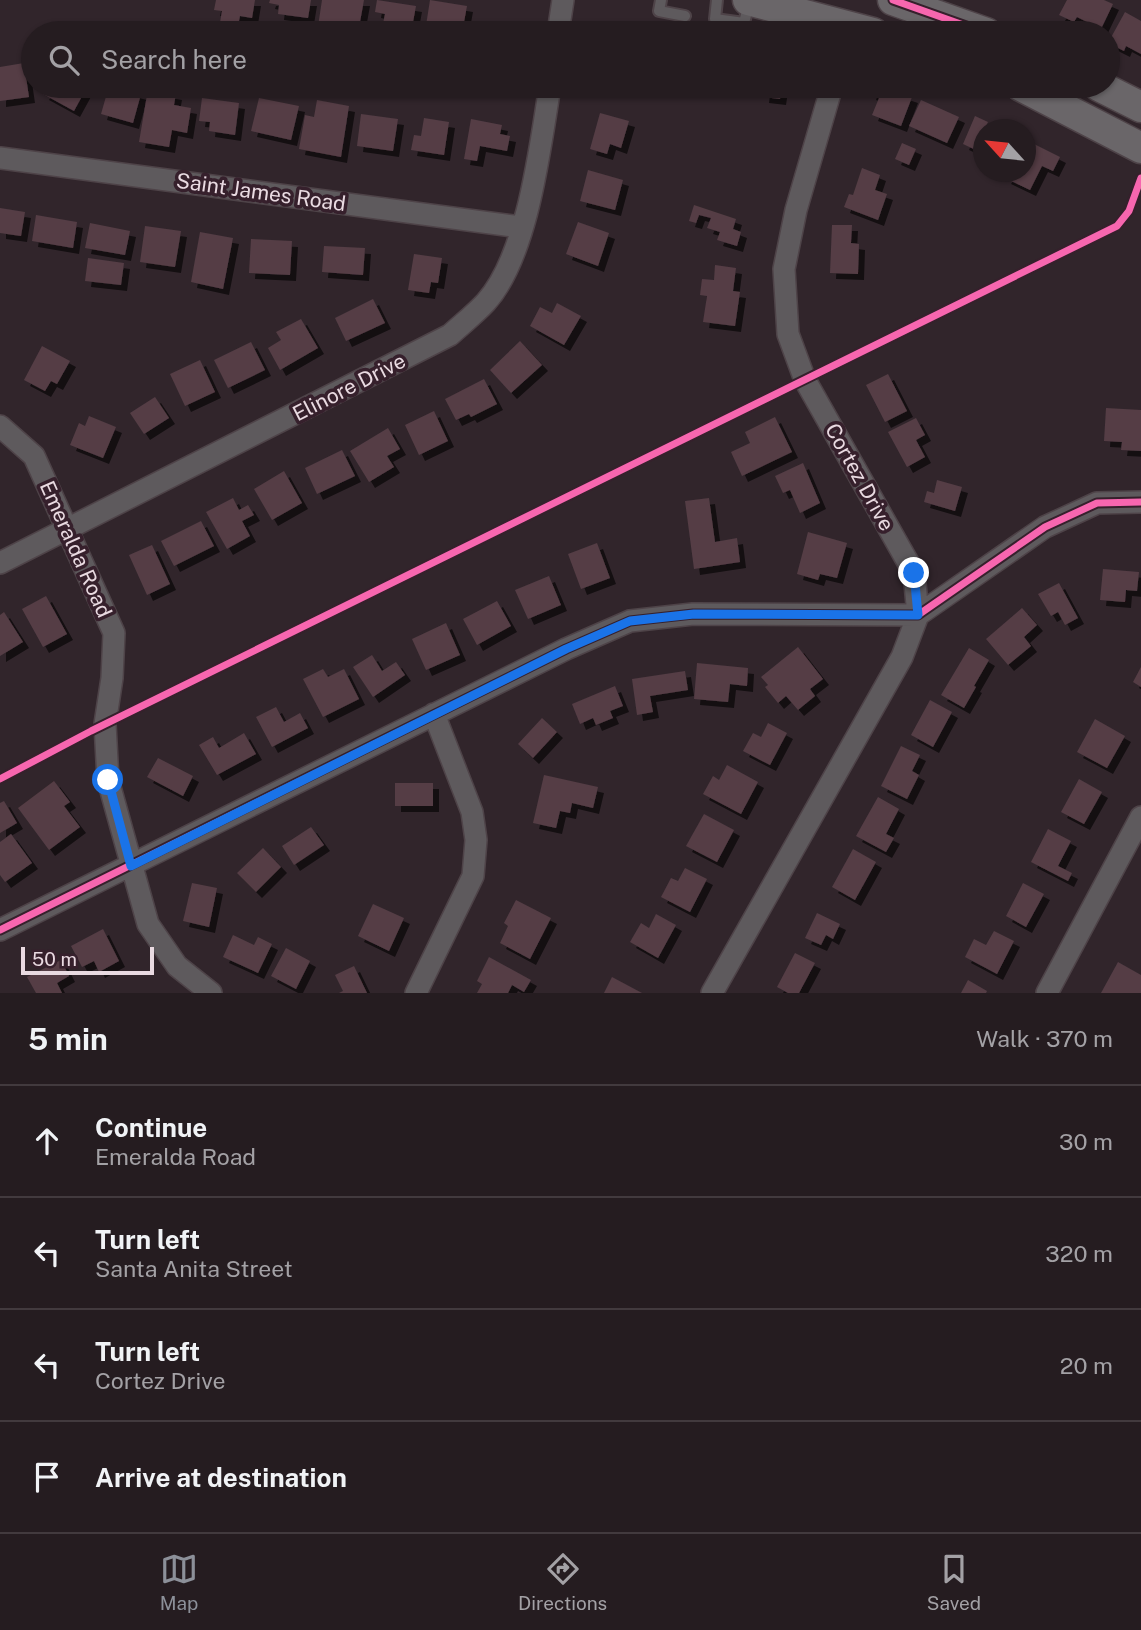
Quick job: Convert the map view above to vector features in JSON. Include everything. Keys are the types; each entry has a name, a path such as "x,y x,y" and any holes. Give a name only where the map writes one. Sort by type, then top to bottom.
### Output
{"main road":[{"path":"749,0 821,21"},
{"path":"893,0 952,21"},
{"path":"1120,96 1141,107"},
{"path":"1044,98 1141,148"}],"street":[{"path":"560,21 563,0"},
{"name":"Elinore Drive","path":"0,563 450,335 487,301 510,264 535,179 548,98"},
{"name":"Cortez Drive","path":"712,993 902,657 918,615 914,573 805,380 788,334 783,269 796,210 829,98"},
{"name":"Saint James Road","path":"0,158 521,227"},
{"name":"Emeralda Road","path":"0,426 34,456 114,633 112,678 105,724 108,780 148,924 177,966 211,993"},
{"path":"0,930 566,649 630,621 694,614 918,615 1045,527 1097,503 1141,502"},
{"path":"416,993 472,876 476,839 472,812 434,714"},
{"path":"1047,993 1139,825"}],"lane":[{"path":"661,0 659,11 685,16"},
{"path":"717,0 715,19 730,21"},
{"path":"744,21 749,0"}],"building":[{"path":"216,0 255,0 252,18 240,16 239,21 220,21 222,11 214,10"},
{"path":"270,0 311,0 308,18 278,14 279,5 269,3"},
{"path":"322,0 364,0 360,21 319,21"},
{"path":"377,0 416,6 413,21 384,21 385,14 375,12"},
{"path":"430,0 467,6 464,21 427,21"},
{"path":"1067,0 1104,0 1113,4 1105,21 1085,21 1077,17 1072,21 1059,15"},
{"path":"1125,12 1141,21 1141,54 1126,46 1124,51 1120,49 1120,21"},
{"path":"21,64 22,98 0,101 0,67"},
{"path":"50,98 81,98 74,111"},
{"path":"106,98 140,98 133,123 101,114"},
{"path":"146,98 175,98 174,105 191,108 187,133 172,130 169,147 139,142"},
{"path":"202,98 239,103 235,135 209,131 210,122 199,121"},
{"path":"259,98 299,106 291,140 251,131"},
{"path":"879,98 912,98 901,126 872,115"},
{"path":"317,100 349,106 341,157 299,149 305,115 314,117"},
{"path":"921,100 959,117 947,143 909,126"},
{"path":"600,113 629,121 621,148 610,144 607,154 590,149"},
{"path":"361,114 398,119 393,151 357,146"},
{"path":"424,118 449,122 444,155 411,150 414,135 421,136"},
{"path":"471,119 502,125 500,134 510,136 507,151 480,146 477,161 464,159"},
{"path":"973,121 973,149 963,144"},
{"path":"902,143 916,149 909,165 895,159"},
{"path":"1036,145 1060,157 1053,171 1042,166 1036,178"},
{"path":"862,168 880,175 875,190 887,194 878,220 844,207 849,194 853,195"},
{"path":"588,170 623,180 615,210 580,201"},
{"path":"1013,182 1034,182 1030,190"},
{"path":"694,205 736,219 733,229 741,232 737,246 717,240 720,232 707,228 711,218 699,215 696,223 689,221"},
{"path":"0,208 25,212 21,236 0,233"},
{"path":"36,215 77,222 73,248 32,241"},
{"path":"578,222 609,233 598,266 566,254"},
{"path":"90,223 130,231 125,255 85,248"},
{"path":"832,225 852,225 851,243 859,244 858,274 830,273"},
{"path":"145,226 181,231 175,267 140,262"},
{"path":"200,232 233,238 223,289 191,282"},
{"path":"251,239 292,241 290,275 249,273"},
{"path":"324,246 365,248 363,275 322,272"},
{"path":"414,254 442,258 438,283 431,282 429,293 408,290"},
{"path":"88,258 124,263 121,285 85,281"},
{"path":"715,265 736,268 733,291 740,292 735,326 703,322 707,296 700,295 702,279 714,280"},
{"path":"373,299 385,323 346,341 335,318"},
{"path":"557,303 581,316 564,345 530,326 540,307 552,313"},
{"path":"301,319 318,348 280,370 268,348 281,340 276,332"},
{"path":"520,341 542,365 511,393 490,370"},
{"path":"251,342 265,370 228,388 214,360"},
{"path":"42,346 70,361 57,384 51,381 45,391 24,380"},
{"path":"200,360 215,392 185,406 170,374"},
{"path":"888,374 907,411 885,422 866,385"},
{"path":"484,379 497,404 471,417 469,414 456,420 445,399"},
{"path":"155,397 169,418 144,434 130,413"},
{"path":"1106,408 1141,410 1141,451 1121,450 1122,442 1104,441"},
{"path":"434,411 448,441 419,455 405,425"},
{"path":"89,416 116,427 103,458 70,445 79,423 85,426"},
{"path":"775,417 792,452 742,476 731,452 750,443 745,432"},
{"path":"916,418 925,435 916,440 925,457 907,467 888,432"},
{"path":"388,428 400,449 387,456 394,467 369,482 350,451"},
{"path":"342,450 355,476 317,494 305,468"},
{"path":"803,463 820,503 800,513 790,490 783,493 775,476"},
{"path":"284,471 302,503 272,520 254,489"},
{"path":"937,480 962,487 955,511 924,502 927,491 934,493"},
{"path":"233,498 239,510 248,505 254,515 242,521 250,536 227,549 206,512"},
{"path":"709,498 715,542 737,538 740,562 694,569 685,501"},
{"path":"201,521 214,546 174,566 161,541"},
{"path":"808,532 847,543 837,578 820,574 818,580 797,574"},
{"path":"597,543 610,578 581,589 568,554"},
{"path":"152,545 170,584 147,595 129,555"},
{"path":"1103,569 1139,572 1137,591 1126,590 1125,602 1100,600"},
{"path":"549,576 561,605 528,619 515,590"},
{"path":"1059,583 1078,618 1065,625 1058,612 1051,616 1038,594"},
{"path":"46,596 67,634 43,647 22,609"},
{"path":"497,601 511,626 477,645 463,619"},
{"path":"1022,608 1037,625 1024,637 1031,646 1008,665 986,639"},
{"path":"4,612 23,642 0,656 0,615"},
{"path":"446,623 460,655 426,670 412,639"},
{"path":"798,647 823,679 810,689 815,696 798,710 786,696 778,703 765,687 768,685 761,677"},
{"path":"969,648 989,660 964,708 941,695"},
{"path":"372,655 382,671 396,662 405,675 373,697 353,667"},
{"path":"697,663 748,668 747,686 730,684 728,702 694,699"},
{"path":"1141,667 1141,687 1133,682"},
{"path":"323,669 328,677 344,669 359,699 323,717 303,679"},
{"path":"685,671 688,690 650,696 653,712 637,715 632,679"},
{"path":"615,686 623,706 610,711 613,718 596,725 593,718 580,724 572,704"},
{"path":"930,700 952,712 933,747 911,735"},
{"path":"276,707 284,722 300,713 308,728 272,747 256,717"},
{"path":"542,718 557,732 533,758 518,744"},
{"path":"1095,719 1125,736 1107,768 1077,752"},
{"path":"768,723 787,733 770,765 743,751 753,733 761,737"},
{"path":"244,733 256,754 217,775 199,745 213,737 219,748"},
{"path":"901,746 920,755 912,771 919,775 907,799 881,786"},
{"path":"158,758 193,776 183,796 147,777"},
{"path":"727,765 758,782 741,814 703,794 713,776 719,780"},
{"path":"544,775 598,787 593,808 572,803 570,813 560,811 556,828 533,823"},
{"path":"1079,779 1102,792 1084,824 1061,812"},
{"path":"54,781 70,802 64,806 80,827 49,850 18,808"},
{"path":"395,783 433,783 433,806 395,806"},
{"path":"878,797 899,809 886,834 894,838 886,852 856,836"},
{"path":"4,801 17,823 0,833 0,803"},
{"path":"704,814 734,830 717,862 686,846"},
{"path":"311,827 324,845 294,865 282,846"},
{"path":"1048,829 1071,841 1058,866 1072,873 1068,881 1031,862"},
{"path":"11,834 32,863 5,882 0,875 0,842"},
{"path":"263,848 281,867 256,892 237,873"},
{"path":"853,849 876,862 855,900 832,887"},
{"path":"685,868 707,879 690,912 661,897 671,878 678,881"},
{"path":"192,883 217,888 209,927 183,921"},
{"path":"1023,883 1044,894 1026,927 1006,916"},
{"path":"516,900 551,918 530,959 500,943 508,926 504,923"},
{"path":"373,904 404,918 389,951 358,936"},
{"path":"817,913 840,924 833,939 826,935 821,945 805,938"},
{"path":"656,914 676,925 658,958 630,942 641,923 649,928"},
{"path":"103,929 119,961 99,972 94,961 82,967 71,946"},
{"path":"994,931 1014,941 997,974 965,957 974,939 986,945"},
{"path":"233,935 254,945 258,937 272,944 258,973 223,957"},
{"path":"286,948 310,961 296,989 271,976"},
{"path":"795,953 815,963 799,993 788,993 777,987"},
{"path":"489,957 531,980 524,992 512,985 508,993 477,993 482,984 477,981"},
{"path":"61,960 69,976 57,983 62,993 36,993 27,977"},
{"path":"1118,962 1141,975 1141,993 1101,993"},
{"path":"354,966 367,993 339,993 343,991 335,975"},
{"path":"612,977 642,993 604,993"},
{"path":"968,980 987,991 986,993 961,993"}],"cycle path":[{"path":"893,0 952,21"},
{"path":"0,779 91,731 1117,226 1129,211 1141,178"},
{"path":"0,930 566,649 630,621 693,614 918,615 1045,527 1097,503 1141,502"}],"route":[{"path":"108,780 131,866 566,649 630,621 694,614 918,615 914,573"}]}
